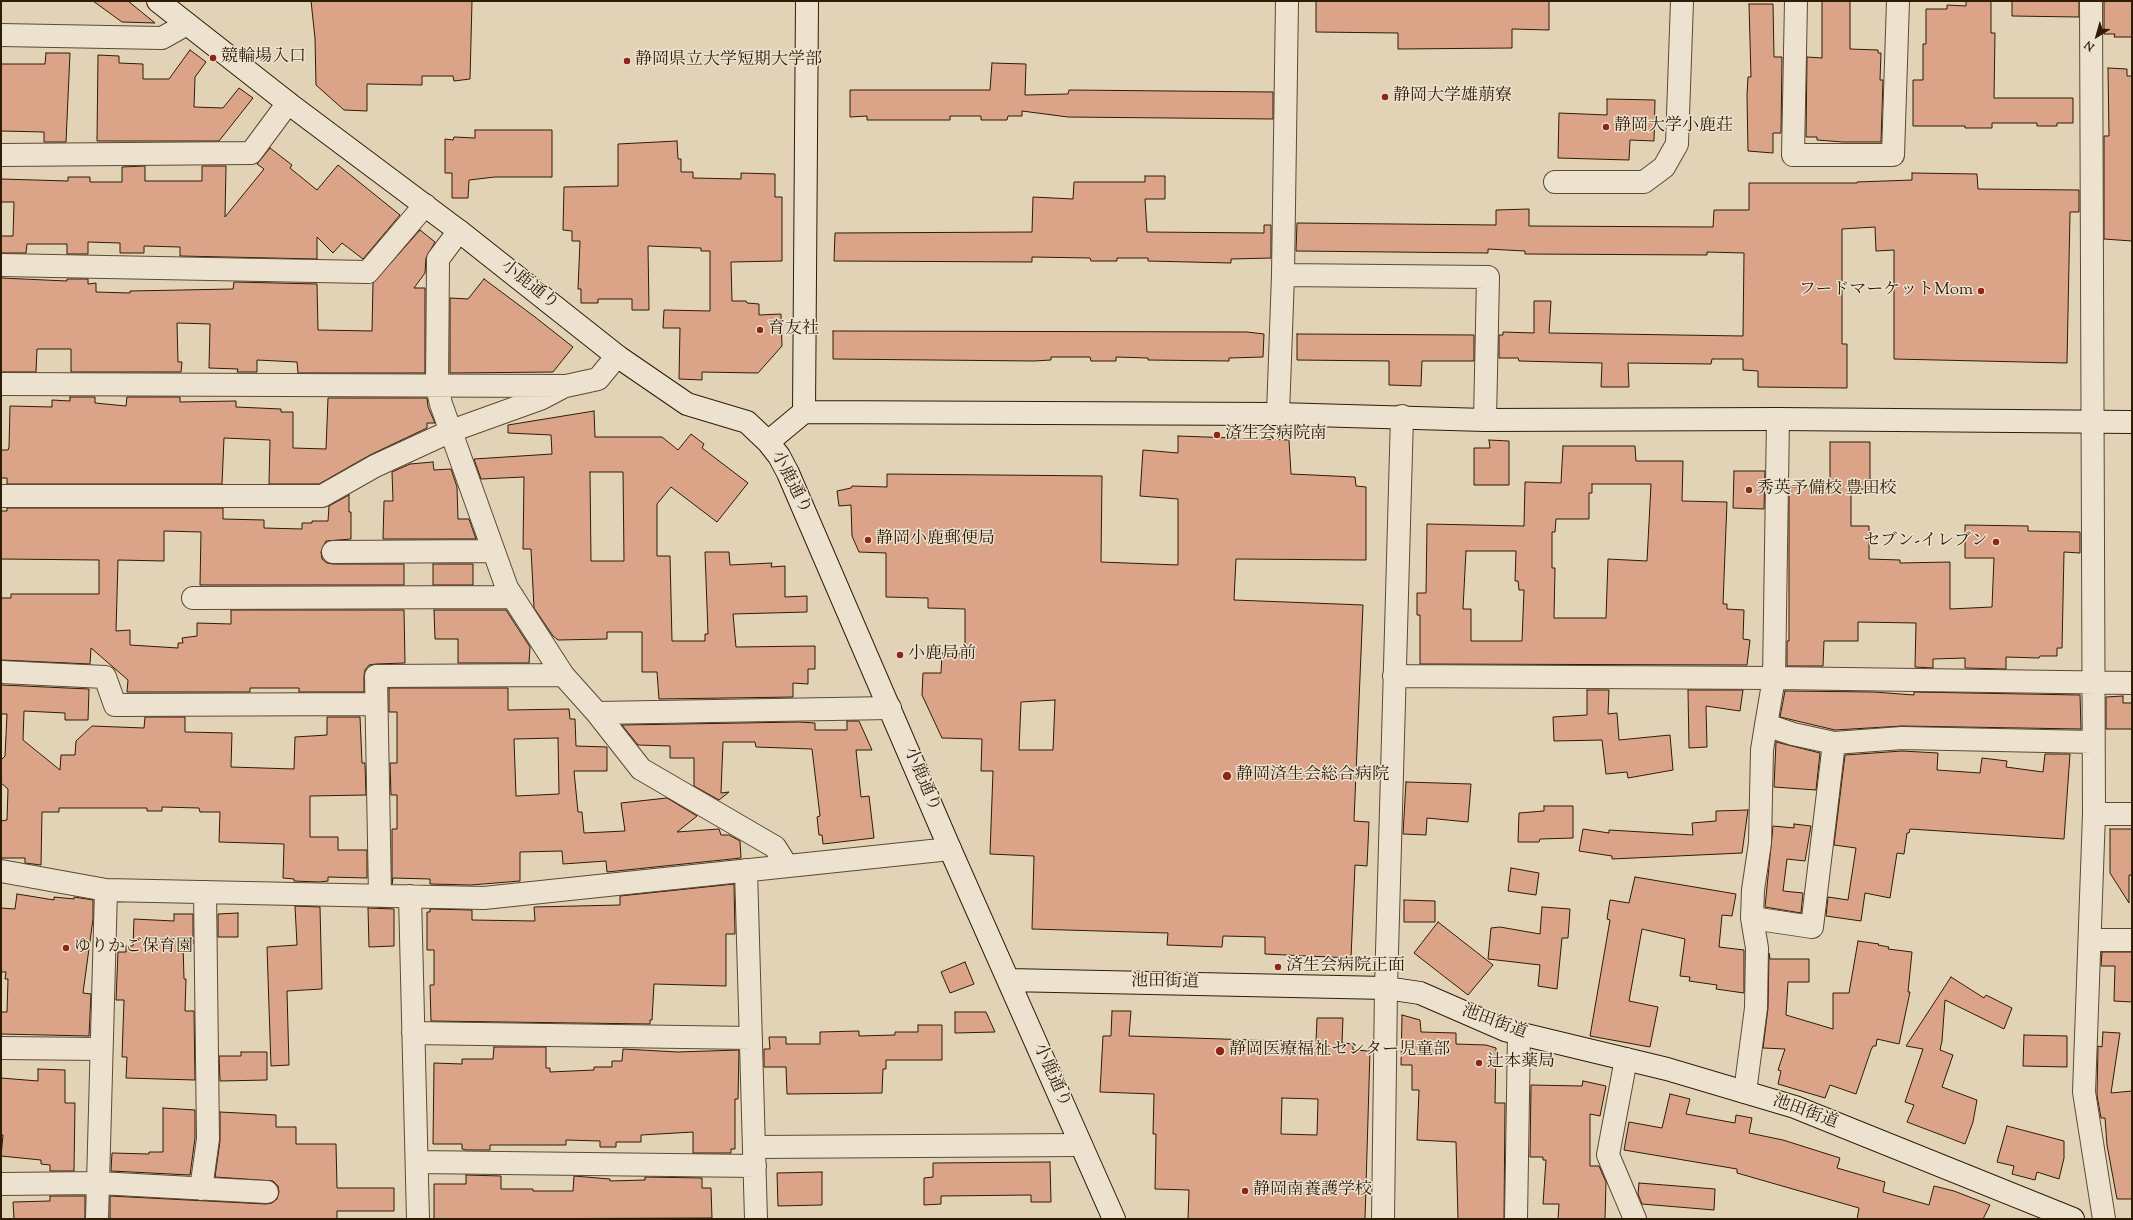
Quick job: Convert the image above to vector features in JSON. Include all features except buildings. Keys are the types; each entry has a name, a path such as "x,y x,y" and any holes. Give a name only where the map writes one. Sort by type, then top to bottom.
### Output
{"street":[{"name":"小鹿通り","path":"158,1 288,103 459,231 617,356 687,404 747,422 768,442 779,456 788,473 950,848 1081,1145 1110,1215"},
{"path":"804,412 807,1"},
{"path":"1278,414 1283,275 1287,1"},
{"path":"1555,182 1644,182 1664,167 1677,144 1682,1"},
{"path":"1796,1 1793,155 1893,155 1898,1"},
{"path":"2091,1 2094,814 2084,1092 2104,1219"},
{"path":"1,36 162,38 187,24"},
{"path":"1,155 250,153 288,103"},
{"path":"1,265 368,272 425,205"},
{"path":"459,231 438,259 437,386 451,431 507,588 563,675 597,714 641,769 775,848 786,866"},
{"path":"1283,275 1488,277 1485,420"},
{"path":"1,384 566,386 598,380 617,356"},
{"path":"1,496 322,496 375,466 451,431 540,399 566,386"},
{"path":"768,442 804,412 1278,414 1402,416 1485,420 1778,419 2132,422"},
{"path":"1383,1219 1386,988 1402,416"},
{"path":"1745,1092 1756,1008 1757,948 1752,918 1753,890 1760,843 1762,750 1774,678 1778,419"},
{"path":"333,552 493,551"},
{"path":"193,598 513,597"},
{"path":"1,672 105,677 115,705 376,704"},
{"path":"380,896 376,676 563,675"},
{"path":"1394,676 1774,678 2132,683"},
{"path":"597,714 890,708"},
{"path":"1766,725 1793,734 1834,743 1902,738 2093,742"},
{"path":"1752,918 1812,927 1834,743"},
{"path":"2094,814 2132,814"},
{"path":"1,871 106,890 484,898 950,848"},
{"path":"746,870 756,1219"},
{"path":"97,1219 106,890"},
{"path":"201,1189 208,1139 205,892"},
{"path":"410,896 418,1219"},
{"path":"2090,940 2132,940"},
{"name":"池田街道","path":"1008,980 1386,988 1420,993 1505,1030 1626,1059 1795,1107 2073,1219"},
{"path":"413,1033 751,1038"},
{"path":"1516,1219 1519,1034"},
{"path":"1,1048 101,1049"},
{"path":"1626,1059 1608,1155 1635,1219"},
{"path":"416,1162 755,1157 1081,1145"},
{"path":"1,1184 98,1183 267,1192"}],"place":[{"name":"競輪場入口","path":"213,58"},
{"name":"静岡県立大学短期大学部","path":"627,61"},
{"name":"静岡大学雄萠寮","path":"1385,97"},
{"name":"静岡大学小鹿荘","path":"1606,127"},
{"name":"フードマーケットMom","path":"1981,291"},
{"name":"育友社","path":"760,330"},
{"name":"済生会病院南","path":"1217,435"},
{"name":"秀英予備校 豊田校","path":"1749,490"},
{"name":"静岡小鹿郵便局","path":"868,540"},
{"name":"セブン-イレブン","path":"1996,542"},
{"name":"小鹿局前","path":"900,655"},
{"name":"静岡済生会総合病院","path":"1227,776"},
{"name":"ゆりかご保育園","path":"66,948"},
{"name":"済生会病院正面","path":"1278,967"},
{"name":"静岡医療福祉センター児童部","path":"1220,1051"},
{"name":"辻本薬局","path":"1479,1063"},
{"name":"静岡南養護学校","path":"1245,1191"}]}
